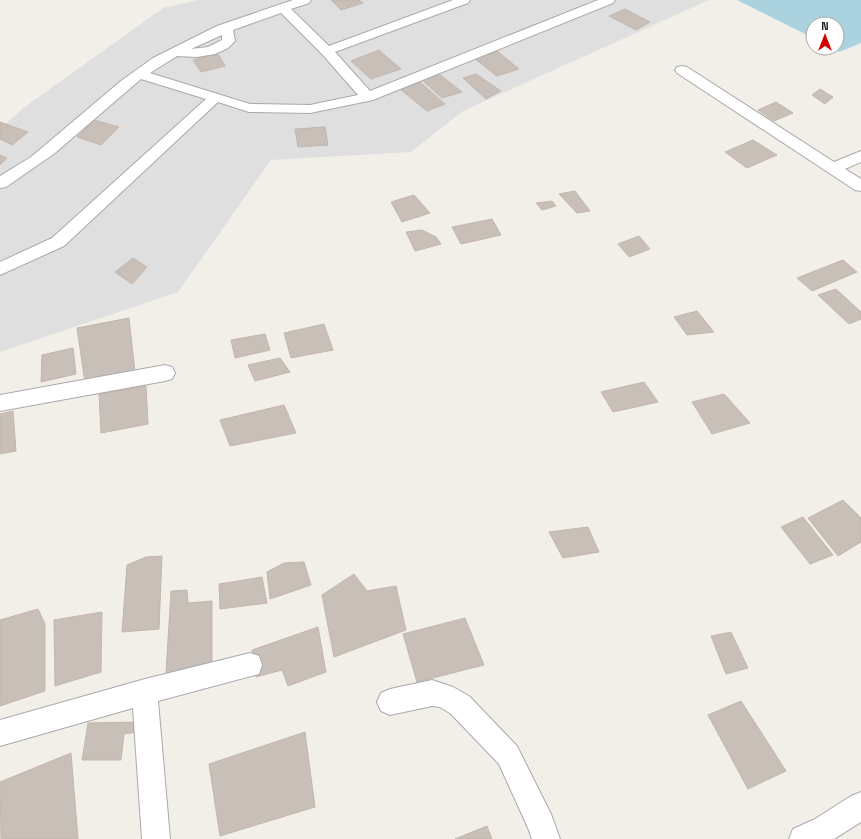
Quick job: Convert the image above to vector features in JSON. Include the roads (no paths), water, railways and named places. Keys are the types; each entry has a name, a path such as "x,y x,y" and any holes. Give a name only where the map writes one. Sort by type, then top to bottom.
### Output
{"street":[{"path":"0,183 36,160 139,74 194,40 305,0"},
{"path":"327,51 464,0"},
{"path":"139,74 216,96 249,108 310,109 368,97 609,0"},
{"path":"283,8 327,51 368,97"},
{"path":"682,70 861,186"},
{"path":"0,269 58,242 151,158 216,96"},
{"path":"833,168 861,156"},
{"path":"0,403 164,373"},
{"path":"0,733 145,692 250,665"},
{"path":"145,692 156,839"},
{"path":"390,702 432,693 444,696 460,705 508,755 541,824 546,839"},
{"path":"819,836 861,806"}],"water":[{"path":"737,0 861,0 861,43 845,50 845,16 805,16 805,34"}]}
